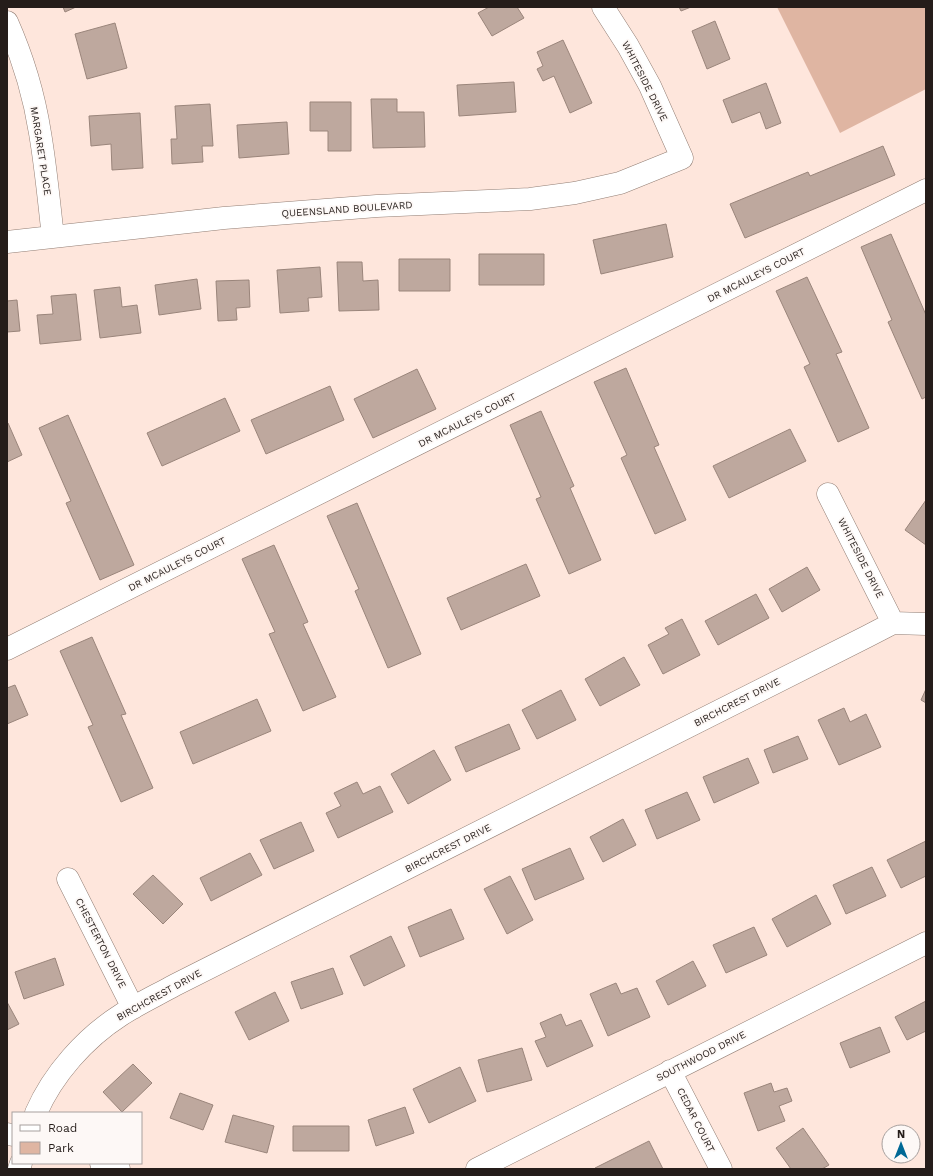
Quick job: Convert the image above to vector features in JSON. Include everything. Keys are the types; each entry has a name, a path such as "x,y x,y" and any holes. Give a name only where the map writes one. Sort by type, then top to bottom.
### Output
{"street":[{"name":"WHITESIDE DRIVE","path":"603,7 628,46 650,86 682,158"},
{"name":"MARGARET PLACE","path":"7,22 17,44 31,88 40,134 53,237"},
{"name":"QUEENSLAND BOULEVARD","path":"7,242 224,218 377,206 530,199 576,194 620,183 682,158"},
{"name":"DR MCAULEYS COURT","path":"7,649 926,190"},
{"name":"WHITESIDE DRIVE","path":"828,494 893,622"},
{"path":"893,622 926,624"},
{"name":"BIRCHCREST DRIVE","path":"37,1112 52,1083 71,1059 96,1034 133,1008 189,978 859,641 893,622"},
{"name":"CHESTERTON DRIVE","path":"68,879 133,1008"},
{"name":"SOUTHWOOD DRIVE","path":"477,1169 926,943"},
{"name":"CEDAR COURT","path":"670,1071 721,1169"},
{"path":"104,1164 119,1169"}],"green space":[{"path":"777,7 926,7 926,89 840,133"}],"building":[{"path":"63,7 76,7 65,12"},
{"path":"489,7 517,7 524,18 492,36 478,13"},
{"path":"679,7 691,7 681,11"},
{"path":"715,21 730,59 707,69 692,31"},
{"path":"115,23 127,68 87,79 75,34"},
{"path":"563,40 592,103 570,113 554,76 543,81 537,69 543,66 537,52"},
{"path":"514,82 516,112 459,116 457,85"},
{"path":"766,83 781,123 766,129 760,112 732,123 723,100"},
{"path":"371,99 397,99 397,112 424,112 425,147 373,148"},
{"path":"310,102 351,102 351,151 328,151 328,131 310,131"},
{"path":"210,104 213,146 202,146 203,162 172,164 171,139 177,139 175,106"},
{"path":"140,113 143,168 112,170 111,144 91,146 89,116"},
{"path":"287,122 289,154 239,158 237,125"},
{"path":"883,146 895,175 745,238 730,204 808,172 810,176"},
{"path":"666,224 673,257 601,274 593,240"},
{"path":"891,234 926,315 926,397 922,399 888,322 892,320 861,247"},
{"path":"479,254 544,254 544,285 479,285"},
{"path":"399,259 450,259 450,291 399,291"},
{"path":"337,262 362,262 363,281 378,280 379,310 339,311"},
{"path":"320,267 322,297 308,298 309,311 280,313 277,270"},
{"path":"807,277 842,352 836,354 869,428 838,442 804,367 810,364 776,291"},
{"path":"197,279 201,309 159,315 155,285"},
{"path":"249,280 250,307 236,308 237,320 218,321 216,281"},
{"path":"120,287 122,307 137,305 141,333 100,338 94,290"},
{"path":"76,294 81,340 40,344 37,315 53,314 51,296"},
{"path":"17,300 20,331 7,332 7,301"},
{"path":"626,368 659,445 654,447 686,520 655,534 621,458 627,455 594,382"},
{"path":"417,369 436,409 373,438 354,399"},
{"path":"330,386 344,420 266,454 251,420"},
{"path":"225,398 240,431 162,466 147,433"},
{"path":"541,411 574,486 570,488 601,560 569,574 536,499 541,497 510,425"},
{"path":"68,415 134,565 100,580 66,503 71,501 39,428"},
{"path":"8,423 22,455 7,462 7,424"},
{"path":"790,429 806,461 729,498 713,466"},
{"path":"926,500 926,545 905,530"},
{"path":"357,503 421,654 388,668 355,591 359,589 327,516"},
{"path":"274,545 308,622 303,624 336,697 303,711 269,634 275,632 242,559"},
{"path":"526,564 540,596 461,630 447,598"},
{"path":"807,567 820,590 782,612 769,589"},
{"path":"756,594 769,618 718,645 705,621"},
{"path":"682,619 700,655 663,674 648,645 669,634 665,628"},
{"path":"92,637 126,714 121,715 153,788 121,802 88,727 93,725 60,651"},
{"path":"624,657 640,685 600,706 585,679"},
{"path":"15,685 28,715 7,724 7,688"},
{"path":"926,689 926,703 921,700"},
{"path":"561,690 576,720 537,739 522,710"},
{"path":"257,699 271,731 193,764 180,732"},
{"path":"844,708 850,722 866,714 881,747 839,765 818,720"},
{"path":"509,724 520,749 466,772 455,747"},
{"path":"798,736 808,759 773,773 764,750"},
{"path":"434,750 451,780 408,804 391,774"},
{"path":"748,758 759,783 714,803 703,777"},
{"path":"357,782 363,794 380,786 393,812 338,838 326,813 341,806 334,793"},
{"path":"687,792 700,820 657,839 645,810"},
{"path":"623,819 636,845 603,862 590,837"},
{"path":"301,822 314,851 274,869 260,840"},
{"path":"926,841 926,876 901,888 887,860"},
{"path":"570,848 584,879 535,900 522,869"},
{"path":"250,853 262,875 211,901 200,878"},
{"path":"872,867 886,896 846,914 833,885"},
{"path":"153,875 183,904 163,924 133,894"},
{"path":"510,876 533,920 507,934 484,889"},
{"path":"816,895 831,924 787,947 772,919"},
{"path":"451,909 464,939 420,957 408,927"},
{"path":"754,927 767,955 726,973 713,945"},
{"path":"391,936 405,966 364,986 350,956"},
{"path":"55,958 64,985 24,999 15,972"},
{"path":"693,961 706,986 668,1005 656,981"},
{"path":"333,968 343,994 301,1009 291,982"},
{"path":"616,983 621,994 637,988 650,1017 608,1036 590,994"},
{"path":"275,992 289,1021 249,1040 235,1012"},
{"path":"926,1001 926,1031 907,1040 895,1017"},
{"path":"7,1002 19,1024 7,1030"},
{"path":"561,1014 566,1026 581,1020 593,1046 547,1067 535,1041 546,1037 540,1023"},
{"path":"880,1027 890,1052 850,1068 840,1043"},
{"path":"522,1048 532,1080 487,1092 478,1060"},
{"path":"133,1064 152,1083 122,1112 103,1092"},
{"path":"460,1067 476,1101 429,1123 413,1089"},
{"path":"771,1083 774,1092 787,1088 792,1101 779,1106 785,1121 758,1131 744,1093"},
{"path":"180,1093 213,1105 203,1130 170,1118"},
{"path":"405,1107 414,1133 376,1146 368,1120"},
{"path":"233,1115 274,1126 267,1153 225,1142"},
{"path":"293,1126 349,1126 349,1151 293,1151"},
{"path":"803,1128 829,1165 822,1169 791,1169 776,1148"},
{"path":"649,1141 663,1169 595,1168"}]}
